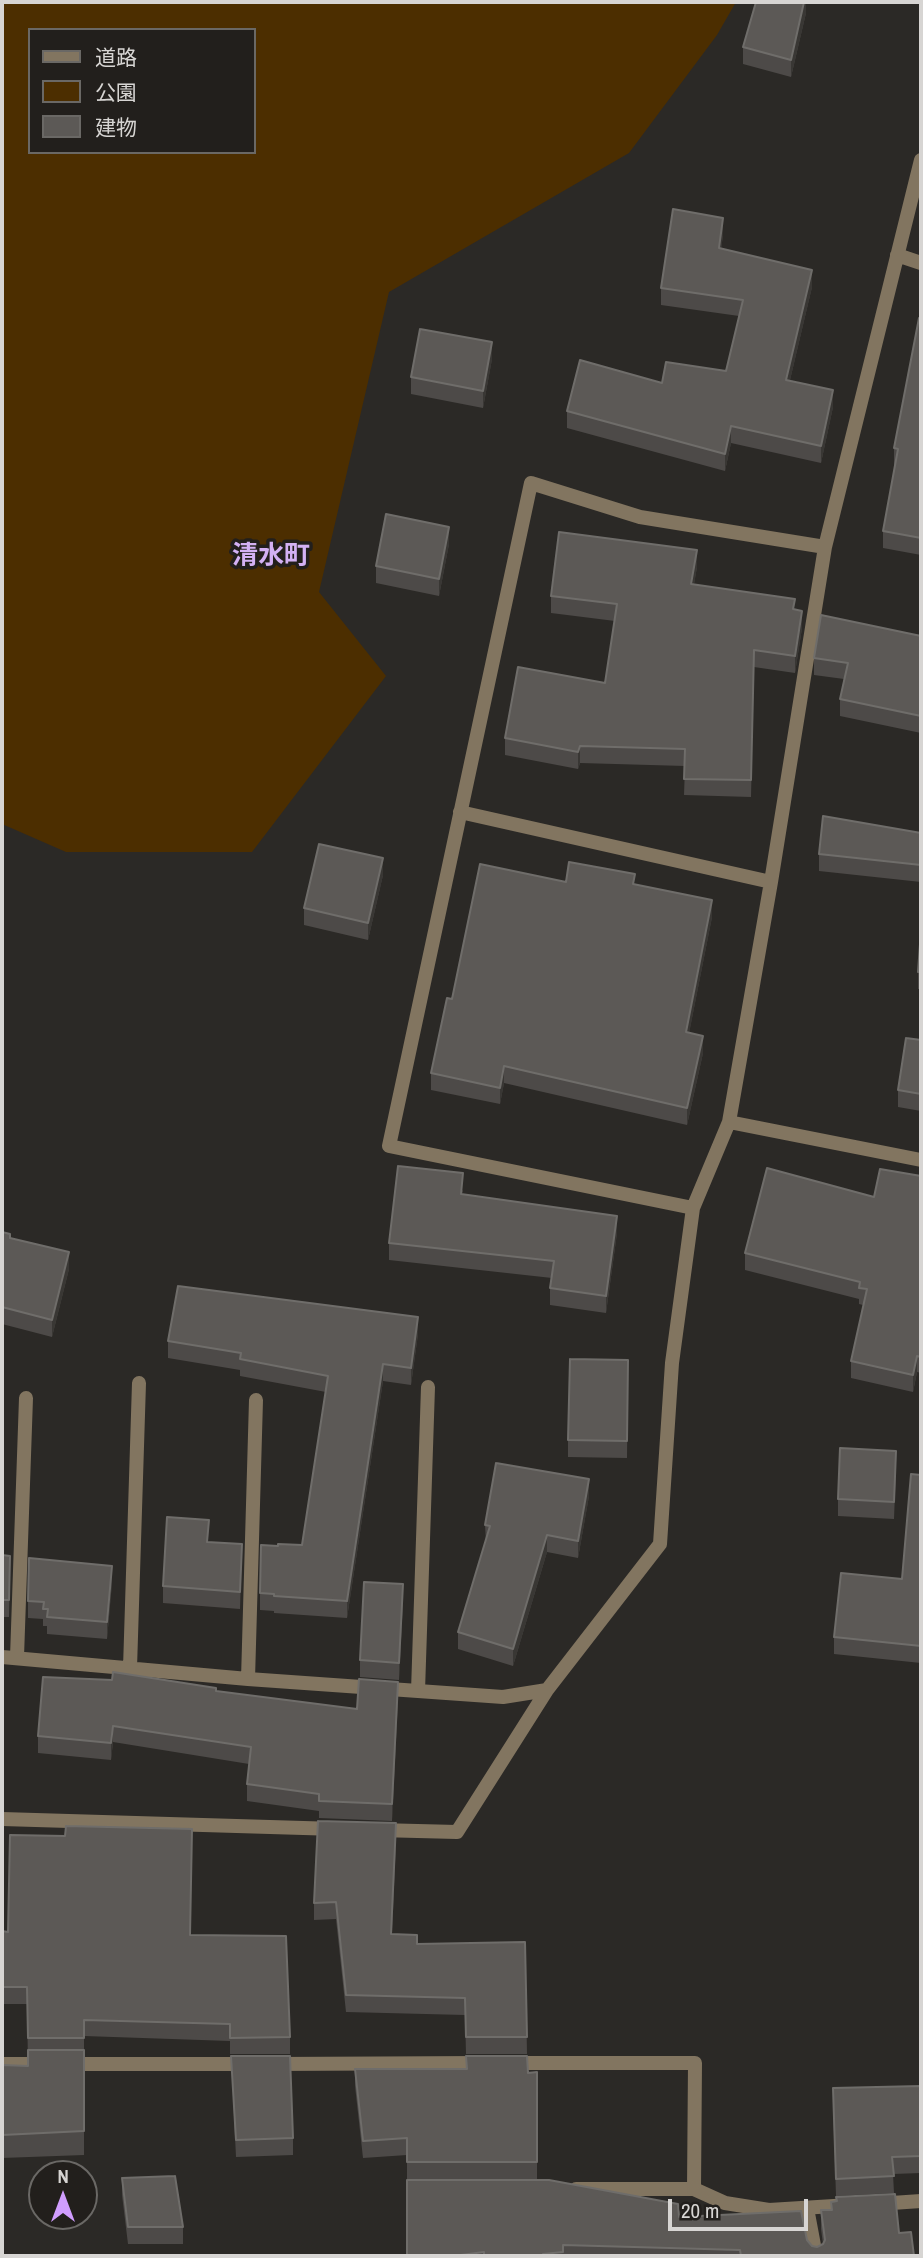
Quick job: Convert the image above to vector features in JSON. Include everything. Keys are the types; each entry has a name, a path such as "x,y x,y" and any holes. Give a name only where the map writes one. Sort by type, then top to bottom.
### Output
{"street":[{"path":"2,1819 457,1832 547,1690 660,1544 672,1363 693,1208 729,1122 825,547 921,160"},
{"path":"897,255 921,263"},
{"path":"693,1208 389,1146 531,483 640,517 825,547"},
{"path":"460,812 771,882"},
{"path":"729,1122 921,1160"},
{"path":"130,1668 139,1383"},
{"path":"418,1692 428,1387"},
{"path":"17,1657 26,1398"},
{"path":"248,1679 256,1399"},
{"path":"2,1657 418,1692 503,1697 547,1690"},
{"path":"2,2064 695,2063 694,2189"},
{"path":"558,2189 694,2189 724,2203 769,2210 921,2201"},
{"path":"807,2208 816,2256"}],"green space":[{"path":"2,2 736,2 717,35 629,153 389,292 319,592 386,676 252,852 66,852 2,824"}],"building":[{"path":"756,2 804,2 791,60 743,47"},
{"path":"673,209 723,218 719,248 812,270 786,380 833,390 821,446 731,426 725,454 567,411 580,360 662,383 666,362 726,371 743,300 661,288"},
{"path":"919,318 921,538 883,531 898,449 894,448"},
{"path":"420,329 492,342 483,391 411,377"},
{"path":"386,514 449,527 439,579 376,566"},
{"path":"559,532 697,550 691,584 795,599 793,609 802,611 795,656 754,650 751,780 684,779 685,749 580,746 578,752 505,738 518,667 605,683 617,604 551,596"},
{"path":"821,615 921,636 921,716 840,699 848,663 814,658"},
{"path":"823,816 921,833 921,865 819,854"},
{"path":"319,844 383,858 368,923 304,908"},
{"path":"569,862 635,874 633,884 712,900 686,1032 703,1036 687,1108 504,1066 500,1088 431,1073 447,998 452,999 480,864 566,882"},
{"path":"921,930 921,972 918,972"},
{"path":"906,1038 921,1040 921,1094 898,1090"},
{"path":"398,1166 463,1173 461,1194 617,1216 606,1296 550,1288 554,1261 389,1243"},
{"path":"767,1168 874,1197 880,1169 921,1176 921,1357 917,1356 913,1375 851,1361 867,1289 859,1288 860,1282 745,1253"},
{"path":"2,1232 10,1234 10,1238 69,1252 52,1320 2,1307"},
{"path":"178,1286 418,1317 411,1368 383,1364 347,1601 260,1593 261,1545 302,1545 328,1376 240,1359 241,1353 168,1341"},
{"path":"570,1359 628,1360 627,1441 568,1440"},
{"path":"840,1448 896,1451 894,1502 838,1499"},
{"path":"496,1463 589,1479 578,1541 547,1535 513,1649 458,1632 490,1526 485,1525"},
{"path":"911,1474 921,1475 921,1646 834,1637 841,1573 902,1579"},
{"path":"167,1517 209,1520 207,1542 242,1544 240,1592 163,1586"},
{"path":"2,1555 10,1556 9,1600 2,1600"},
{"path":"29,1558 112,1566 107,1622 47,1617 48,1609 43,1609 44,1602 28,1601"},
{"path":"364,1582 403,1584 399,1663 360,1660"},
{"path":"113,1672 216,1688 216,1691 357,1709 359,1679 398,1682 392,1804 319,1801 319,1794 247,1784 251,1747 113,1726 111,1743 38,1736 43,1677 112,1680"},
{"path":"318,1821 396,1823 391,1934 417,1935 417,1944 525,1942 527,2037 466,2037 465,1998 346,1995 336,1902 314,1903"},
{"path":"66,1826 192,1829 190,1935 286,1936 290,2037 230,2038 230,2024 84,2020 84,2038 28,2038 27,1987 2,1987 2,1931 8,1932 10,1835 65,1836"},
{"path":"28,2050 84,2050 84,2131 2,2135 2,2065 28,2066"},
{"path":"231,2056 290,2056 293,2138 236,2140"},
{"path":"466,2056 527,2056 528,2073 537,2072 537,2162 407,2162 407,2138 363,2141 355,2069 467,2069"},
{"path":"921,2086 921,2156 892,2157 894,2176 836,2179 833,2088"},
{"path":"175,2176 183,2227 128,2227 122,2178"},
{"path":"407,2180 549,2180 678,2204 679,2217 801,2211 807,2240 817,2247 825,2240 821,2210 832,2210 831,2202 837,2201 836,2197 895,2194 899,2233 911,2232 914,2256 741,2256 740,2250 563,2245 563,2252 543,2256 484,2256 484,2252 453,2256 407,2256"}],"district":[{"name":"清水町","path":"271,557"}]}
